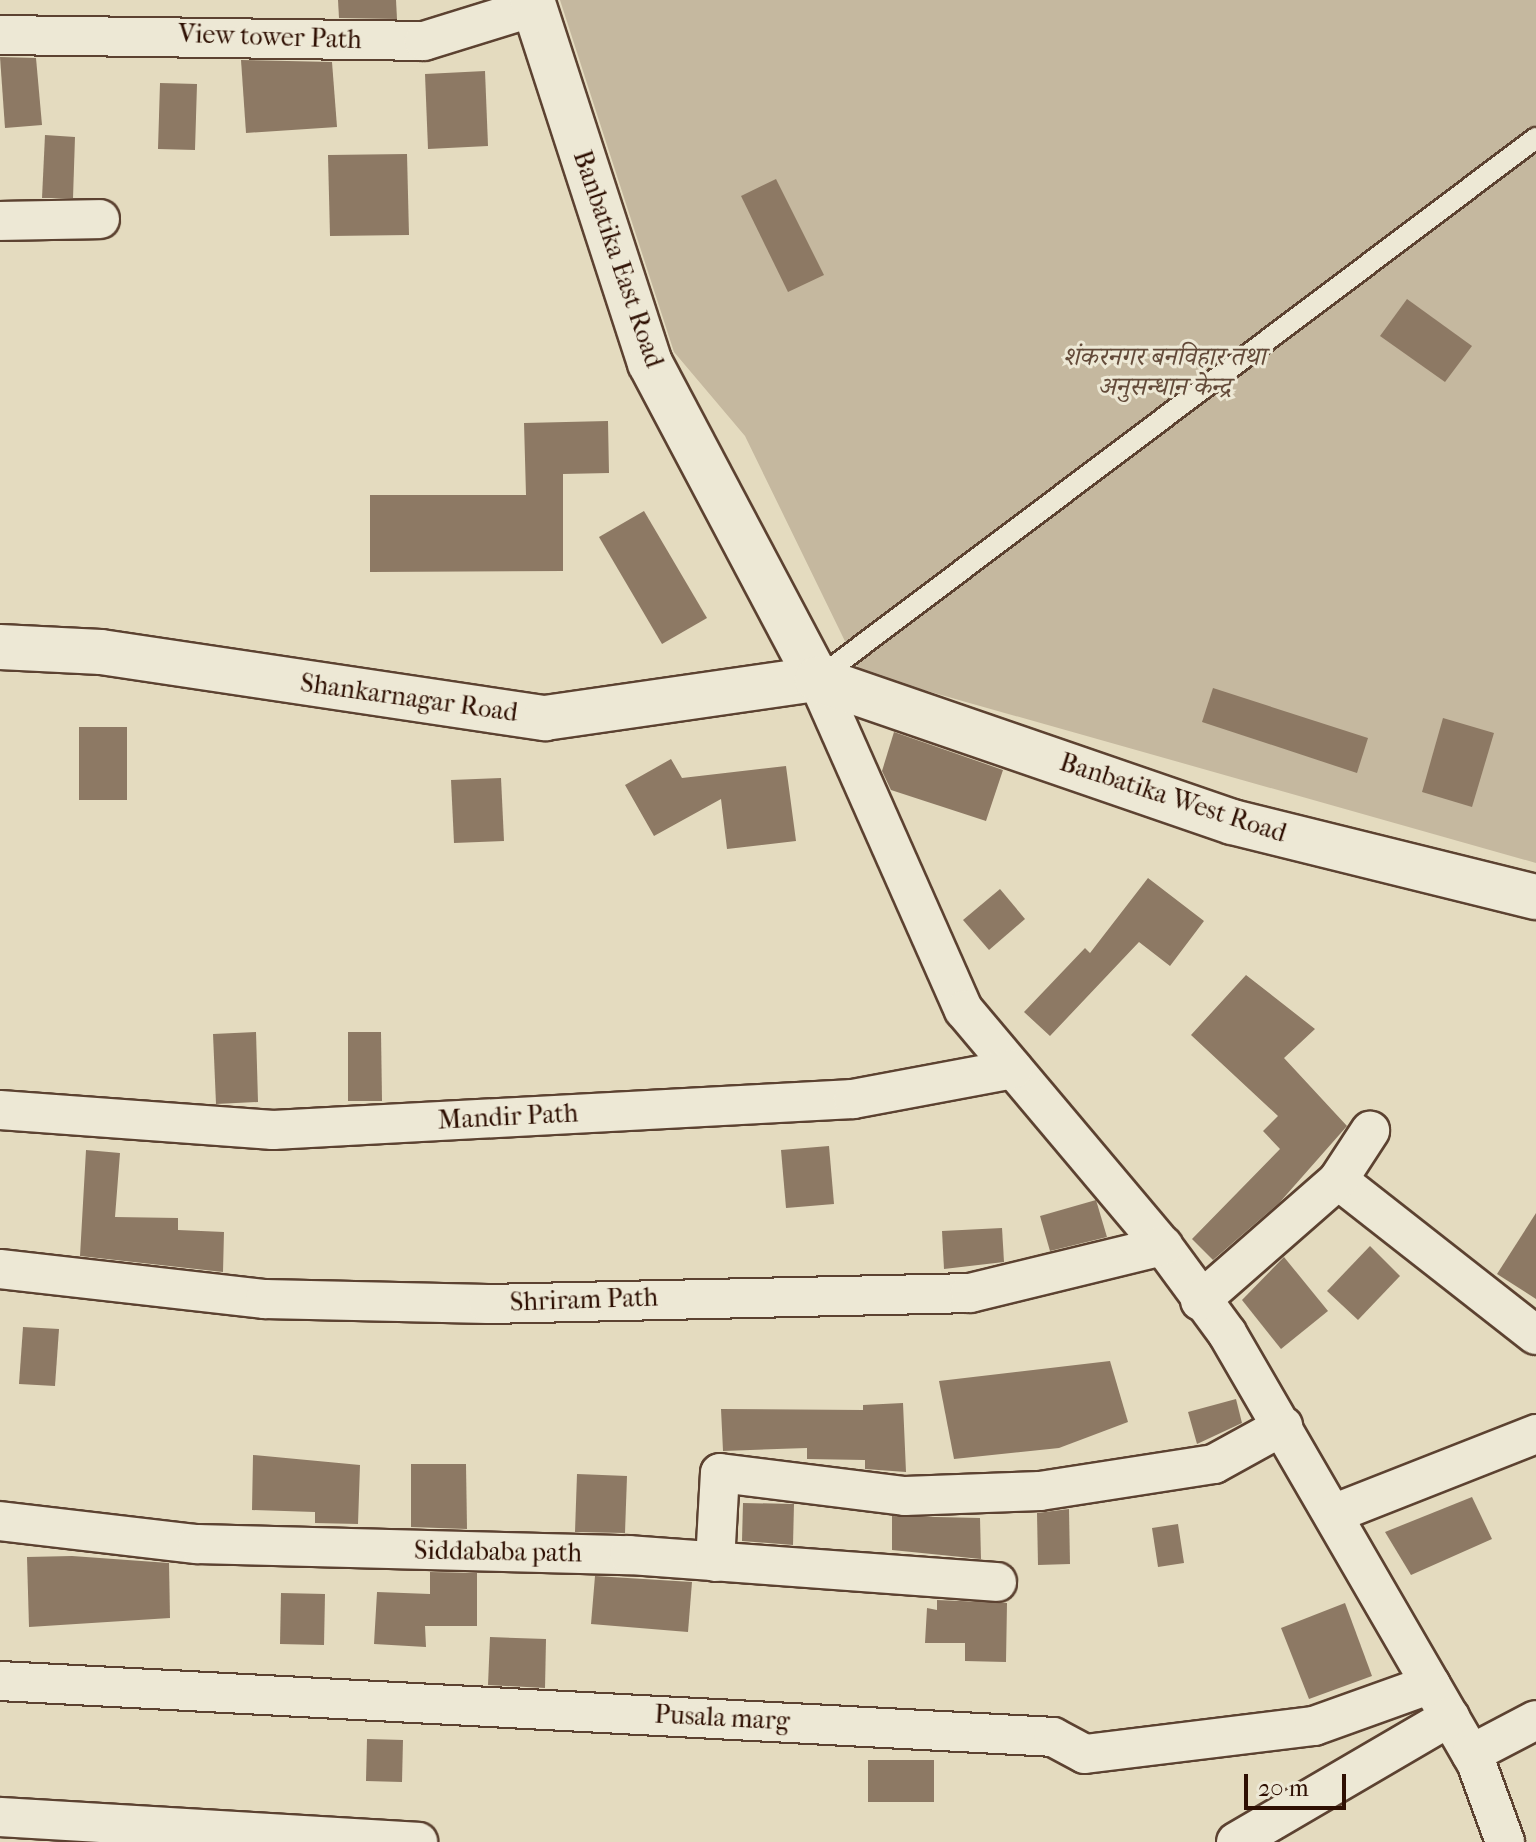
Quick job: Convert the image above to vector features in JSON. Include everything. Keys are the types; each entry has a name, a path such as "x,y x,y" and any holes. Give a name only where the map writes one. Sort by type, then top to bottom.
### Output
{"street":[{"name":"View tower Path","path":"0,35 424,41 533,3"},
{"name":"Banbatika East Road","path":"533,3 650,363 817,679"},
{"path":"0,221 100,219"},
{"name":"Shankarnagar Road","path":"0,647 101,652 545,718 817,679"},
{"name":"Banbatika West Road","path":"817,679 1232,822 1536,897"},
{"path":"817,679 964,1010 1163,1246 1283,1426 1471,1754 1505,1842"},
{"name":"Mandir Path","path":"0,1110 273,1130 853,1099 1013,1069"},
{"path":"1200,1301 1338,1180 1370,1131"},
{"path":"1338,1180 1536,1335"},
{"name":"Shriram Path","path":"0,1269 265,1299 488,1304 970,1293 1163,1246"},
{"path":"715,1562 720,1473 905,1496 1040,1491 1214,1464 1283,1426"},
{"path":"1333,1514 1536,1434"},
{"name":"Siddababa path","path":"0,1521 197,1544 715,1562 997,1582"},
{"name":"Pusala marg","path":"0,1681 1053,1737 1085,1754 1314,1726 1431,1684"},
{"path":"1236,1842 1450,1717"},
{"path":"1471,1754 1536,1720"},
{"path":"0,1817 418,1842"}],"lane":[{"path":"817,679 1536,138"}],"green space":[{"name":"शंकरनगर बनविहार तथा अनुसन्धान केन्द्र","path":"560,0 1536,0 1536,863 860,672 745,436 674,352"}],"building":[{"path":"338,0 396,0 397,19 339,18"},
{"path":"0,57 36,58 42,125 5,128"},
{"path":"241,60 332,62 337,127 246,133"},
{"path":"485,71 488,146 428,149 425,74"},
{"path":"160,83 197,84 195,150 158,149"},
{"path":"45,135 75,137 73,198 42,198"},
{"path":"407,154 409,235 330,236 328,155"},
{"path":"776,179 824,275 788,292 741,196"},
{"path":"1407,299 1472,346 1445,382 1380,336"},
{"path":"608,421 609,473 563,474 563,571 370,572 370,495 526,495 524,423"},
{"path":"644,511 707,618 662,644 599,537"},
{"path":"1213,688 1368,738 1357,773 1202,722"},
{"path":"1443,718 1494,733 1472,807 1422,792"},
{"path":"79,727 127,727 127,800 79,800"},
{"path":"894,732 1003,770 986,821 891,790 882,771"},
{"path":"671,759 682,778 786,766 796,841 727,849 721,799 654,836 625,785"},
{"path":"501,778 504,841 454,843 451,780"},
{"path":"1148,878 1204,921 1170,966 1139,942 1050,1036 1024,1012 1085,948 1090,953"},
{"path":"1000,889 1025,919 989,950 963,920"},
{"path":"1246,975 1315,1029 1284,1058 1347,1126 1280,1202 1213,1260 1192,1239 1280,1149 1263,1131 1278,1116 1191,1035"},
{"path":"256,1032 258,1102 216,1104 213,1034"},
{"path":"348,1032 381,1032 382,1101 348,1101"},
{"path":"829,1146 834,1204 786,1208 781,1150"},
{"path":"86,1150 120,1153 115,1217 178,1218 178,1230 224,1232 223,1272 80,1256"},
{"path":"1096,1200 1107,1237 1050,1251 1040,1216"},
{"path":"1536,1213 1536,1299 1497,1274"},
{"path":"1002,1228 1004,1262 944,1269 942,1231"},
{"path":"1370,1246 1400,1276 1358,1320 1327,1291"},
{"path":"1284,1257 1328,1311 1281,1349 1242,1300"},
{"path":"23,1327 59,1329 55,1386 19,1384"},
{"path":"1110,1361 1128,1422 1059,1448 954,1459 939,1381"},
{"path":"1236,1399 1242,1423 1197,1444 1188,1412"},
{"path":"903,1403 906,1472 865,1469 865,1460 807,1459 807,1448 723,1451 721,1409 863,1410 863,1405"},
{"path":"253,1455 360,1465 358,1524 315,1523 315,1512 252,1510"},
{"path":"411,1464 466,1464 467,1529 411,1527"},
{"path":"577,1474 627,1476 625,1533 575,1532"},
{"path":"1472,1497 1492,1539 1411,1575 1385,1532"},
{"path":"743,1503 794,1504 793,1545 742,1541"},
{"path":"1069,1509 1070,1564 1038,1565 1037,1513"},
{"path":"892,1516 980,1518 981,1559 892,1550"},
{"path":"1178,1524 1184,1563 1158,1567 1152,1528"},
{"path":"72,1556 169,1563 170,1618 29,1627 27,1557"},
{"path":"430,1572 477,1573 477,1626 425,1626 426,1647 374,1644 377,1592 430,1594"},
{"path":"595,1576 692,1582 688,1632 591,1624"},
{"path":"281,1593 325,1594 324,1645 280,1644"},
{"path":"937,1600 1007,1603 1006,1662 965,1661 965,1643 925,1643 927,1608 937,1610"},
{"path":"1345,1603 1372,1676 1309,1699 1281,1628"},
{"path":"490,1637 546,1639 545,1688 488,1685"},
{"path":"367,1739 403,1740 402,1782 366,1781"},
{"path":"868,1760 934,1760 934,1802 868,1802"}]}
